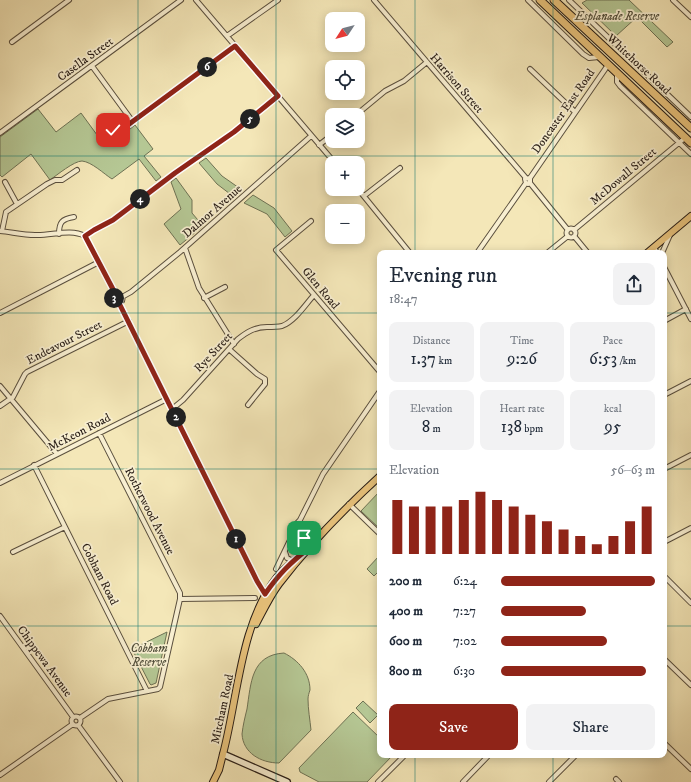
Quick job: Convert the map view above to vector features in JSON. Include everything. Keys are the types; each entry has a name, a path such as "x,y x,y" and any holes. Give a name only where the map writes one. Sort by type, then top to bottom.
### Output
{"highway":[{"name":"Whitehorse Road","path":"540,0 688,140"},
{"name":"Whitehorse Road","path":"554,0 689,126"},
{"name":"Doncaster East Road","path":"608,64 614,57"}],"main road":[{"path":"655,250 671,233 691,216"},
{"name":"Mitcham Road","path":"268,595 350,504 377,479"},
{"name":"Mitcham Road","path":"213,782 219,770 223,754 247,639 277,576 309,548"},
{"path":"223,754 284,781"}],"street":[{"path":"12,42 69,0"},
{"name":"Casella Street","path":"0,133 181,0"},
{"path":"196,0 329,156"},
{"path":"228,36 278,0"},
{"name":"Harrison Street","path":"374,0 568,230"},
{"name":"Whitehorse Road","path":"528,0 585,56 589,58 600,57"},
{"name":"Whitehorse Road","path":"569,0 691,117"},
{"path":"673,0 691,17"},
{"path":"113,130 117,133 133,122 235,46"},
{"path":"364,108 385,91 404,81 427,62"},
{"name":"Doncaster East Road","path":"479,250 608,64"},
{"path":"92,66 133,122"},
{"path":"530,69 575,112"},
{"name":"Whitehorse Road","path":"617,72 617,82 620,86 691,154"},
{"path":"85,236 113,220 175,173 234,132 278,96"},
{"name":"Dalmor Avenue","path":"122,297 131,292 185,248 311,136"},
{"path":"319,145 325,140"},
{"name":"McDowall Street","path":"574,230 678,143 688,140"},
{"path":"365,195 400,168"},
{"path":"77,170 62,180 55,180 47,184 6,212 1,231 34,235 78,232 85,236 116,295 115,300 119,303 129,321 257,581 268,595"},
{"path":"5,182 17,204"},
{"path":"364,196 408,250"},
{"path":"59,234 59,225 61,222 74,217"},
{"name":"Glen Road","path":"311,221 276,250 377,368"},
{"path":"568,236 566,233 571,228 574,230 574,236 586,250"},
{"path":"663,250 671,233"},
{"path":"551,250 568,236 574,236"},
{"path":"185,248 204,298 234,344"},
{"path":"0,313 99,262"},
{"path":"667,274 691,319"},
{"path":"204,298 225,286"},
{"path":"116,295 120,294 122,297 122,300 119,303"},
{"name":"Rye Street","path":"172,409 183,400 234,344 246,334 255,329 275,327 288,323 314,295"},
{"path":"667,320 686,310"},
{"name":"Endeavour Street","path":"0,406 15,394 27,372 129,321"},
{"path":"230,350 257,374 265,379 265,384 248,405"},
{"path":"667,393 691,381"},
{"path":"0,386 57,454"},
{"path":"309,548 300,542 296,535 294,530 297,523 300,520 323,474 377,395"},
{"name":"McKeon Road","path":"0,482 167,399"},
{"name":"Rotherwood Avenue","path":"99,433 180,593 180,599"},
{"path":"667,467 691,455"},
{"name":"Cobham Road","path":"34,465 147,691"},
{"path":"350,504 377,531"},
{"path":"13,552 65,527"},
{"path":"667,540 691,528"},
{"path":"276,569 290,540"},
{"path":"285,552 287,558 293,561"},
{"path":"667,579 691,603"},
{"path":"78,725 80,718 108,699 158,689 160,687 180,599 255,598"},
{"name":"Chippewa Avenue","path":"0,616 73,717"},
{"path":"667,663 691,685"},
{"path":"72,724 73,717 80,718"},
{"path":"0,775 72,724 78,725 120,782"},
{"path":"667,746 691,769"},
{"path":"378,782 402,758"},
{"path":"466,781 486,758"},
{"path":"549,782 573,758"}],"green space":[{"name":"Esplanade Reserve","path":"587,0 629,0 673,42 667,47 637,17 616,36 582,3"},
{"path":"38,109 56,132 81,113 100,139 124,121 130,129 135,125 153,149 144,156 161,177 156,181 139,159 112,179 94,166 82,161 70,166 50,180 31,154 2,177 0,175 0,137"},
{"path":"206,158 222,176 242,190 234,197 217,184 199,163"},
{"path":"176,178 192,200 192,213 203,226 180,245 164,224 181,209 171,182"},
{"path":"253,195 274,208 292,231 285,237 267,214 244,203"},
{"path":"377,494 377,526 361,511"},
{"path":"377,558 377,573 374,576 367,569"},
{"name":"Cobham Reserve","path":"167,632 156,683 151,685 132,649"},
{"path":"284,653 298,663 308,678 310,690 308,703 311,730 279,763 272,763 260,759 249,752 243,741 243,724 252,680 259,665 265,659 273,655"},
{"path":"363,701 377,714 377,716 370,723 356,708"},
{"path":"353,712 377,735 377,758 390,758 367,782 319,782 300,772 299,768"}],"route":[{"path":"113,130 117,133 235,46 278,96 234,132 175,173 113,220 85,236 116,295 114,298 115,300 119,303 257,581 265,594 277,576 309,548 304,538"}]}
